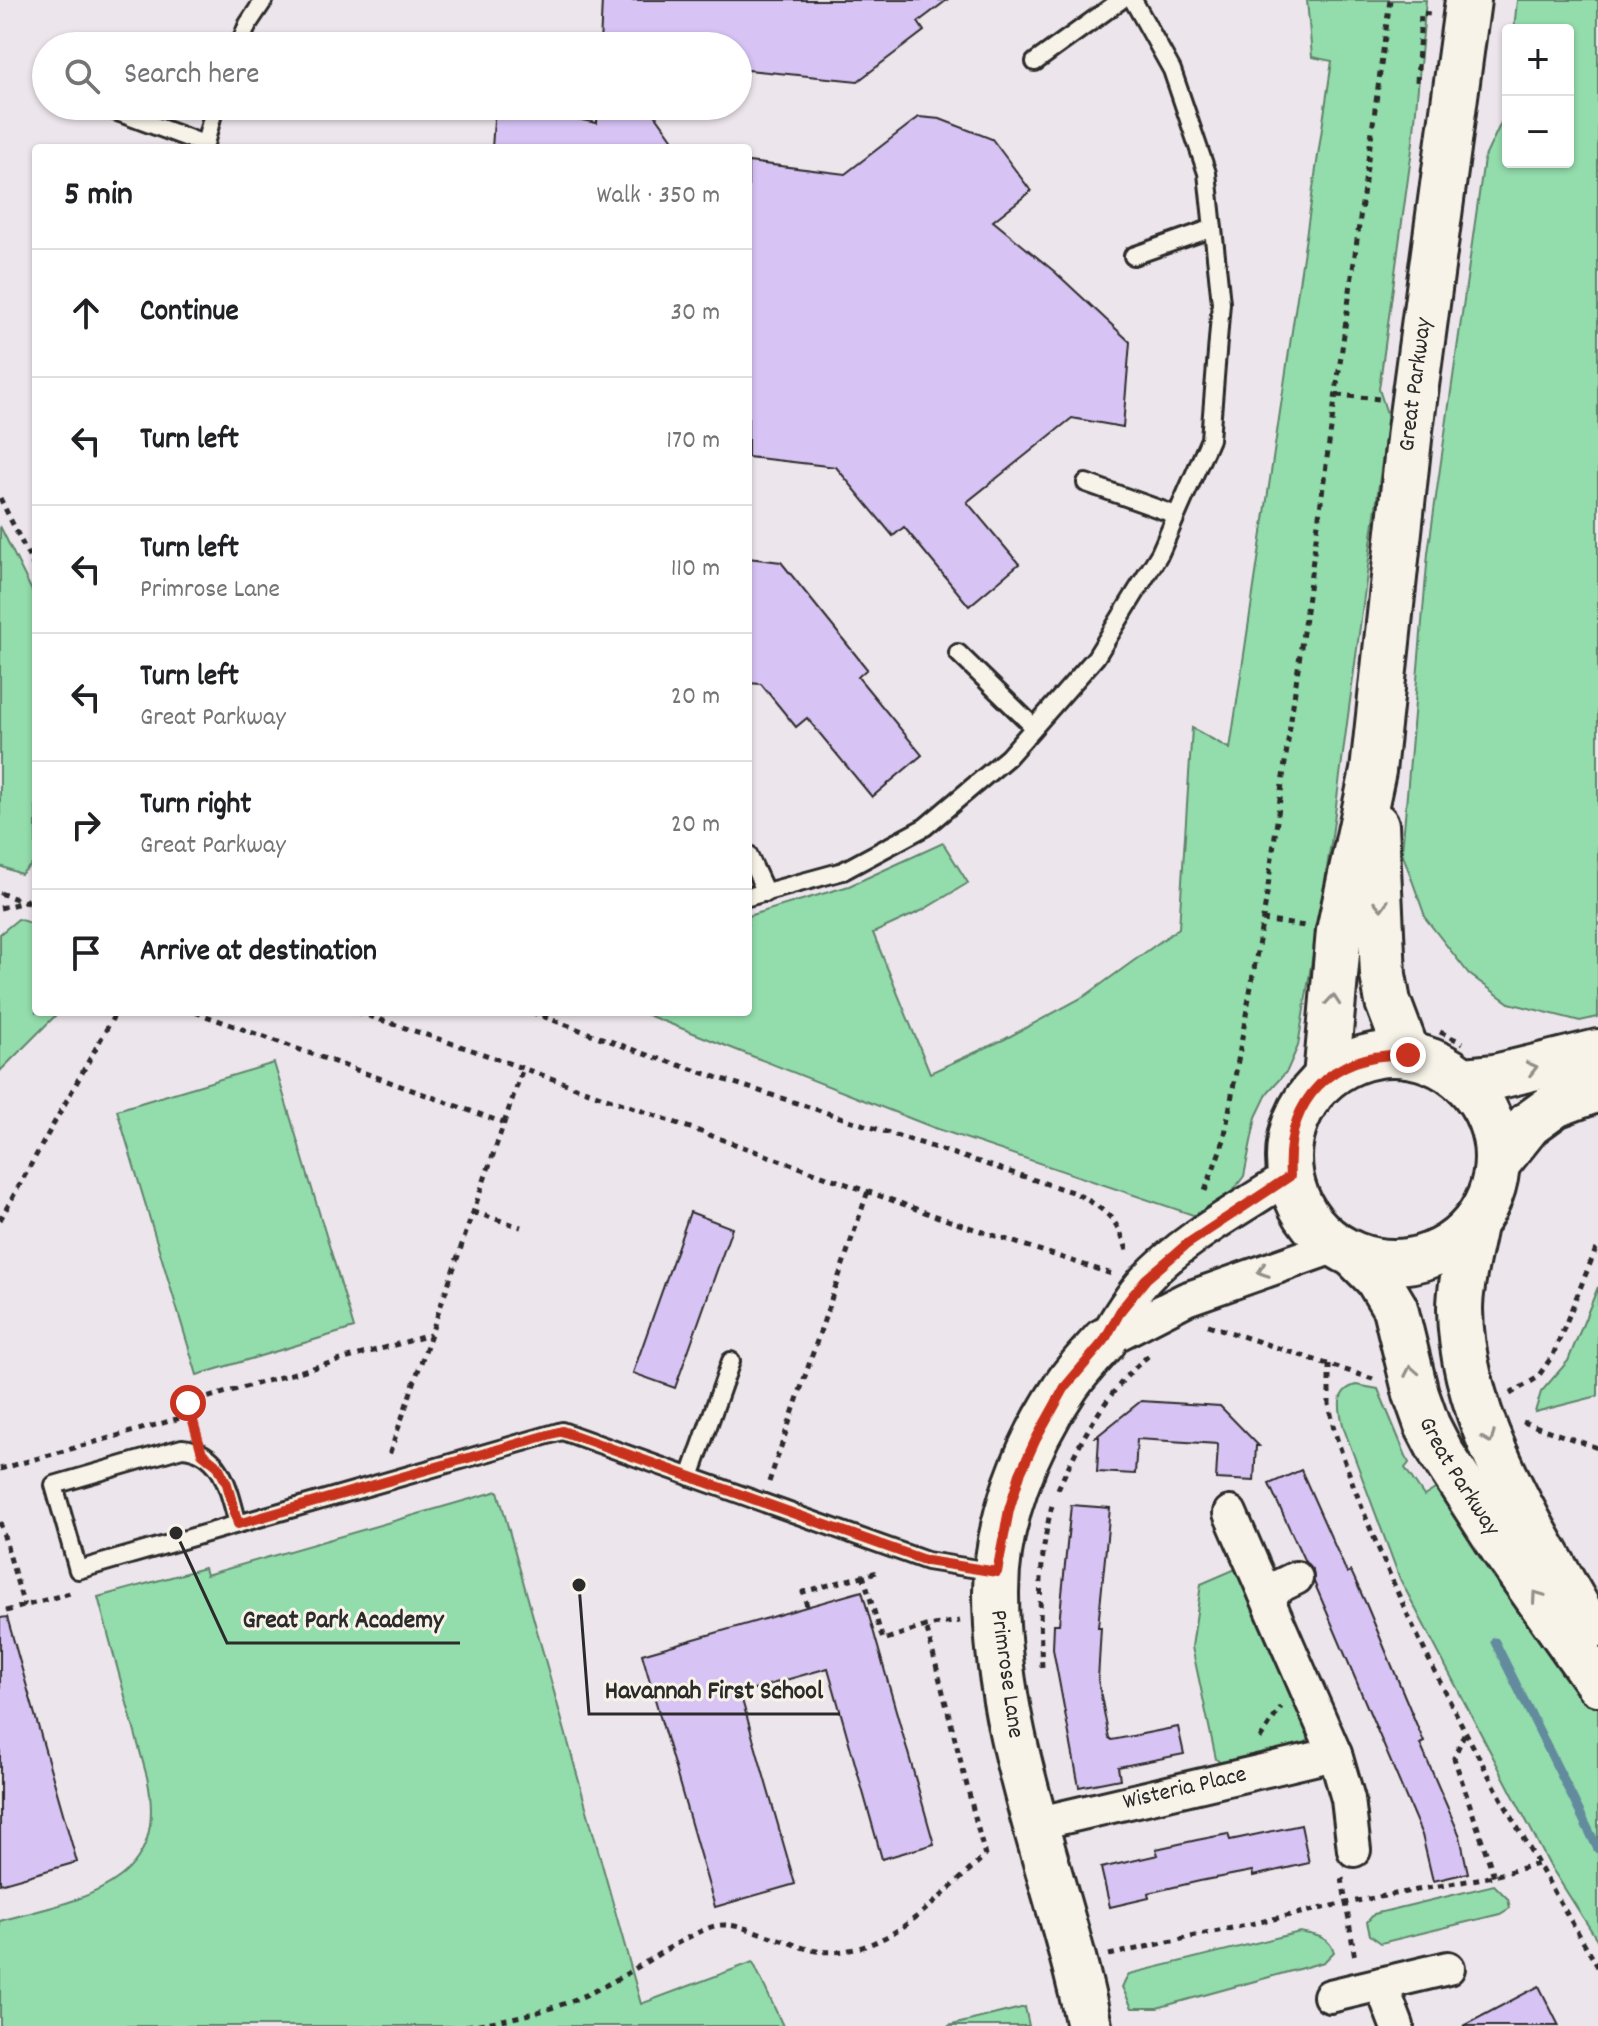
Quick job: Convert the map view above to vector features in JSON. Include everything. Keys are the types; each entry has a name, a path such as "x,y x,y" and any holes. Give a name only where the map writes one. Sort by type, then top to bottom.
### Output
{"street":[{"name":"Great Parkway","path":"1326,1078 1339,931 1373,771 1410,430 1468,0"},
{"name":"Great Parkway","path":"1346,1251 1376,1262 1397,1263 1419,1260 1439,1252 1458,1241 1474,1225 1486,1206 1497,1164 1496,1142 1470,1064 1429,1060 1420,1039 1388,1002 1383,975 1373,771"},
{"name":"Great Parkway","path":"1420,1039 1386,1054 1344,1066 1326,1078 1311,1094 1295,1122 1289,1154 1290,1176 1306,1216 1320,1232 1377,1278 1395,1308 1416,1394 1443,1456 1505,1552 1598,1683"},
{"path":"1470,1064 1495,1077 1598,1052"},
{"path":"1497,1164 1529,1124 1555,1105 1598,1089"},
{"name":"Primrose Lane","path":"1089,2026 1076,1963 1035,1824 1011,1724 997,1621 997,1572 1004,1531 1020,1474 1065,1387 1104,1341 1121,1310 1146,1279 1187,1244 1290,1176"},
{"name":"Great Parkway","path":"1474,1225 1460,1307 1464,1357 1478,1408 1509,1479 1598,1644"},
{"name":"Primrose Lane","path":"1104,1341 1186,1299 1346,1251"},
{"path":"1230,1513 1335,1754 1348,1799 1354,1850"},
{"path":"1265,1593 1296,1578"},
{"name":"Wisteria Place","path":"1035,1824 1335,1754"},
{"path":"1330,1996 1448,1968"},
{"path":"1372,1986 1397,2026"}],"lane":[{"path":"245,32 264,0"},
{"path":"1035,62 1121,0"},
{"path":"752,896 843,871 925,827 1008,757 1096,657 1160,553 1210,439 1221,303 1207,173 1172,70 1133,0"},
{"path":"137,120 199,144"},
{"path":"205,144 211,120"},
{"path":"1133,256 1213,228"},
{"path":"1086,483 1176,515"},
{"path":"958,653 1034,727"},
{"path":"752,863 766,893"},
{"path":"690,1477 731,1361"},
{"path":"238,1524 227,1484 218,1466 202,1453 182,1448 54,1485 78,1570 562,1431 927,1561 997,1572"}],"path":[{"path":"1203,1197 1224,1140 1266,901 1390,0"},
{"path":"0,498 32,563"},
{"path":"0,893 32,905"},
{"path":"0,908 25,902 32,895"},
{"path":"0,1220 114,1016"},
{"path":"206,1016 504,1123"},
{"path":"369,1016 1114,1275"},
{"path":"542,1016 651,1056 1075,1193 1105,1210 1121,1231 1131,1263"},
{"path":"1420,1039 1443,1034 1470,1064"},
{"path":"388,1482 384,1469 523,1068"},
{"path":"762,1502 868,1191"},
{"path":"473,1212 521,1227"},
{"path":"1507,1396 1537,1378 1553,1355 1598,1244"},
{"path":"1198,1322 1383,1382"},
{"path":"202,1453 188,1403 431,1334"},
{"name":"Primrose Lane","path":"1042,1673 1041,1571 1045,1530 1054,1497 1088,1430 1116,1390 1149,1355"},
{"path":"1329,1364 1329,1404 1334,1430 1393,1584 1465,1733 1598,1967"},
{"path":"0,1469 191,1415"},
{"path":"1515,1419 1598,1448"},
{"path":"0,1522 24,1606"},
{"path":"867,1565 895,1574"},
{"path":"807,1606 803,1592 881,1570"},
{"path":"863,1575 883,1640 926,1626 960,1621 997,1621"},
{"path":"6,1611 83,1589"},
{"path":"466,2026 521,2018 572,2002 612,1982 677,1942 715,1925 733,1926 817,1951 854,1949 909,1925 985,1856 926,1626"},
{"path":"1236,1777 1301,1676"},
{"path":"1465,1733 1454,1758 1494,1876"},
{"path":"1354,1850 1338,1853 1356,1963 1372,1986"},
{"path":"1105,1956 1346,1903 1494,1876 1538,1864"}],"green space":[{"path":"1307,0 1426,0 1413,142 1379,389 1388,417 1331,843 1298,1046 1287,1071 1268,1092 1256,1117 1244,1176 1226,1200 1199,1217 932,1127 650,1016 752,1016 752,915 849,886 943,843 968,883 921,911 873,933 930,1073 1005,1039 1085,996 1179,928 1192,728 1230,749 1332,61 1312,57"},
{"path":"1517,0 1598,0 1598,1017 1580,1021 1509,1003 1469,974 1426,919 1402,852 1428,553 1484,159 1502,121 1502,168 1574,168 1574,24 1515,24"},
{"path":"0,526 32,591 32,864 21,874 0,866"},
{"path":"18,919 32,924 32,1016 55,1016 0,1071 0,934"},
{"path":"274,1063 354,1328 197,1375 117,1110"},
{"path":"1598,1287 1598,1396 1535,1412 1541,1392 1568,1361"},
{"path":"1356,1385 1378,1389 1409,1463 1405,1468 1424,1496 1443,1484 1483,1537 1598,1708 1598,1941 1549,1864 1400,1579 1342,1422 1341,1397"},
{"path":"498,1491 641,2004 753,1962 783,2026 0,2026 0,1921 61,1905 113,1882 132,1865 146,1843 151,1814 147,1777 98,1597 204,1568 206,1575"},
{"path":"1238,1568 1315,1731 1303,1746 1224,1766 1216,1759 1192,1647 1201,1584"},
{"path":"1494,1885 1508,1899 1510,1908 1500,1914 1381,1943 1370,1935 1367,1922 1374,1914"},
{"path":"1300,1932 1325,1939 1334,1952 1324,1962 1157,2008 1132,2008 1122,1987 1129,1974"},
{"path":"1025,2007 1029,2026 948,2026"}],"building":[{"path":"602,0 947,0 918,22 924,31 858,81 752,70 752,32 601,32"},
{"path":"919,117 940,119 992,139 1031,191 993,221 1055,272 1130,342 1123,427 1072,418 967,502 1019,564 969,606 904,527 893,536 836,467 752,457 752,162 845,174"},
{"path":"494,120 582,120 597,123 597,120 659,120 676,144 492,144"},
{"path":"752,558 781,562 867,669 858,677 922,755 872,797 807,718 796,727 761,684 752,683"},
{"path":"690,1212 732,1228 675,1388 633,1373"},
{"path":"1141,1401 1220,1406 1259,1446 1256,1446 1254,1481 1216,1479 1218,1444 1137,1439 1135,1474 1097,1472 1099,1437 1096,1437"},
{"path":"1301,1470 1347,1573 1351,1571 1367,1606 1424,1742 1420,1744 1460,1836 1468,1873 1433,1881 1422,1835 1314,1582 1313,1570 1305,1562 1269,1484"},
{"path":"1071,1505 1110,1508 1098,1627 1101,1627 1098,1680 1109,1738 1112,1740 1178,1727 1184,1754 1118,1767 1120,1779 1079,1787 1053,1649 1054,1624 1059,1624"},
{"path":"862,1591 934,1844 882,1859 828,1668 740,1693 795,1884 715,1907 642,1654"},
{"path":"7,1617 77,1862 0,1884 0,1618"},
{"path":"1301,1825 1309,1863 1253,1876 1252,1871 1200,1881 1148,1893 1149,1898 1110,1907 1101,1868 1158,1855 1156,1849 1197,1840 1228,1834 1230,1840"},
{"path":"1539,1986 1559,2026 1463,2026"}],"waterway":[{"path":"1495,1642 1598,1849"}],"place":[{"name":"Great Park Academy","path":"176,1533"},
{"name":"Havannah First School","path":"579,1585"}],"route":[{"path":"188,1403 202,1453 218,1466 227,1484 238,1524 562,1431 927,1561 997,1572 1009,1510 1020,1474 1036,1439 1065,1387 1104,1341 1121,1310 1146,1279 1187,1244 1290,1176 1289,1154 1299,1112 1326,1078 1344,1066 1365,1058 1386,1054 1408,1055"}]}
